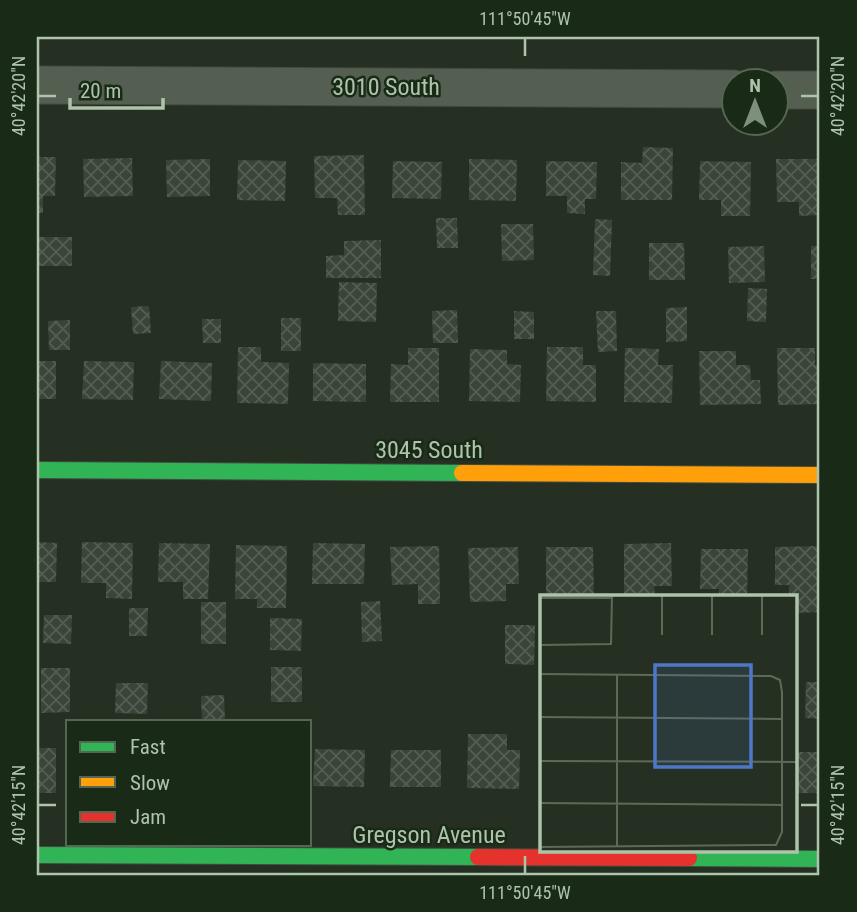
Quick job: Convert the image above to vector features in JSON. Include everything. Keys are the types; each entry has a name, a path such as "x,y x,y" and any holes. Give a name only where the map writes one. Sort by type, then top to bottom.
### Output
{"street":[{"name":"3010 South","path":"37,85 720,89"},
{"path":"790,90 820,90"},
{"name":"3045 South","path":"37,470 820,475"},
{"name":"Gregson Avenue","path":"37,855 820,859"}],"building":[{"path":"643,147 673,148 672,200 621,200 621,162 642,163"},
{"path":"364,155 365,215 338,215 337,198 315,198 314,156"},
{"path":"37,157 56,157 55,196 43,196 43,213 37,213"},
{"path":"132,158 133,196 84,197 83,159"},
{"path":"210,159 210,196 167,197 166,160"},
{"path":"469,159 517,160 516,201 469,200"},
{"path":"776,159 820,159 820,215 799,216 799,202 777,202"},
{"path":"238,160 286,161 285,201 237,200"},
{"path":"393,161 442,162 441,199 392,198"},
{"path":"546,161 597,162 596,199 585,199 585,214 567,213 567,196 546,196"},
{"path":"700,161 751,162 750,216 721,216 721,200 699,200"},
{"path":"436,218 457,218 458,248 437,248"},
{"path":"595,219 612,220 610,276 593,275"},
{"path":"501,224 533,224 534,260 502,261"},
{"path":"37,237 72,237 72,266 37,266"},
{"path":"381,240 381,278 326,278 326,256 344,255 344,241"},
{"path":"649,243 684,243 685,280 649,280"},
{"path":"764,246 765,282 729,283 728,247"},
{"path":"811,246 820,246 820,279 811,279"},
{"path":"339,282 377,283 376,322 338,321"},
{"path":"748,288 767,289 766,322 747,321"},
{"path":"149,306 151,333 133,334 131,307"},
{"path":"687,307 687,341 666,342 666,308"},
{"path":"457,310 458,343 433,343 432,311"},
{"path":"514,311 534,312 534,339 514,339"},
{"path":"596,311 616,311 617,351 598,352"},
{"path":"281,318 301,318 301,351 281,351"},
{"path":"202,319 221,319 221,343 203,343"},
{"path":"70,320 70,350 49,350 48,321"},
{"path":"238,347 261,347 261,362 289,363 288,404 237,403"},
{"path":"547,347 583,347 583,365 596,365 596,402 546,401"},
{"path":"408,348 439,348 439,402 390,402 391,364 408,365"},
{"path":"625,348 659,349 658,365 673,365 672,403 624,402"},
{"path":"777,348 815,348 815,365 820,365 820,404 778,405"},
{"path":"470,349 507,350 507,364 521,365 520,402 469,401"},
{"path":"699,351 736,351 736,365 750,365 751,380 760,380 761,404 700,405"},
{"path":"37,361 56,361 56,399 37,399"},
{"path":"84,361 134,362 133,400 82,399"},
{"path":"161,361 212,363 211,401 159,399"},
{"path":"313,363 366,364 366,402 313,401"},
{"path":"37,542 57,543 56,582 37,582"},
{"path":"82,542 133,543 132,599 106,598 106,583 81,583"},
{"path":"159,543 210,544 208,599 183,599 183,582 158,582"},
{"path":"313,543 365,544 364,584 312,584"},
{"path":"671,543 672,586 654,586 655,595 624,595 624,544"},
{"path":"236,545 287,546 286,608 257,608 257,599 235,599"},
{"path":"439,546 440,604 418,604 418,584 392,585 390,547"},
{"path":"820,546 820,612 798,613 798,595 789,595 789,585 775,585 775,547"},
{"path":"518,547 519,584 506,584 506,601 470,602 468,548"},
{"path":"546,547 593,547 594,595 546,595"},
{"path":"701,549 748,549 747,595 719,595 719,589 700,589"},
{"path":"380,601 382,641 362,642 361,602"},
{"path":"201,602 226,602 226,644 201,644"},
{"path":"129,608 148,608 147,636 129,636"},
{"path":"44,615 72,615 71,644 43,643"},
{"path":"270,618 302,619 301,651 270,650"},
{"path":"505,625 535,625 534,665 505,664"},
{"path":"271,667 302,667 302,702 271,702"},
{"path":"41,668 70,668 70,712 41,713"},
{"path":"806,682 820,682 820,719 805,718"},
{"path":"116,683 148,683 147,714 115,713"},
{"path":"224,695 225,720 202,720 201,696"},
{"path":"468,734 507,734 507,750 520,750 519,789 467,788"},
{"path":"37,748 56,748 56,793 37,793"},
{"path":"315,749 365,750 364,787 313,786"},
{"path":"391,750 441,750 441,787 390,787"},
{"path":"798,752 820,752 820,793 798,793"}],"traffic: fast":[{"path":"37,470 462,473"},
{"path":"37,855 478,857"},
{"path":"689,858 820,859"}],"traffic: slow":[{"path":"462,473 820,475"}],"traffic: jam":[{"path":"478,857 689,858"}]}
